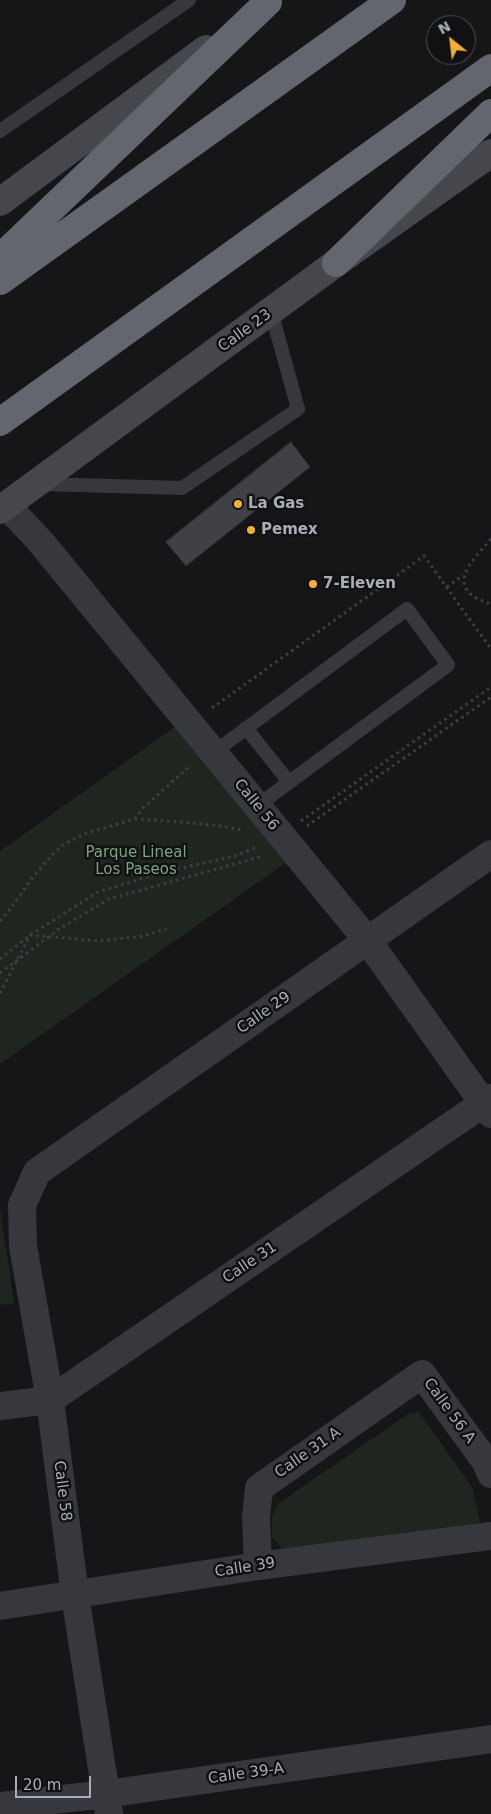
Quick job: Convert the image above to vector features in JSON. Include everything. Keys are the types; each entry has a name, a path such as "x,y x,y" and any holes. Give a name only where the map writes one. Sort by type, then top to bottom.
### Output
{"highway":[{"path":"0,281 392,0"},
{"path":"0,258 269,1"},
{"path":"0,422 491,68"},
{"path":"336,263 491,114"}],"main road":[{"path":"0,202 269,1"},
{"name":"Calle 23","path":"3,508 336,263 491,153"}],"street":[{"name":"Calle 56","path":"3,508 40,542 203,758 257,806 368,941 488,1105"},
{"name":"Calle 29","path":"37,1172 491,854"},
{"name":"Calle 31","path":"0,1406 50,1400 488,1105"},
{"name":"Calle 58","path":"37,1172 22,1205 23,1246 50,1400 75,1595 108,1804"},
{"name":"Calle 56 A","path":"422,1374 486,1462 491,1474"},
{"name":"Calle 31 A","path":"258,1566 256,1518 259,1488 422,1374"},
{"name":"Calle 39","path":"0,1606 258,1566 491,1536"},
{"name":"Calle 39-A","path":"0,1806 108,1804 491,1738"}],"lane":[{"path":"0,131 189,0"},
{"path":"37,484 182,488 298,409 272,311"},
{"path":"203,758 407,609 448,665 257,806"},
{"path":"246,728 289,782"}],"path":[{"path":"446,587 463,575 468,565 491,539"},
{"path":"463,575 469,593 477,599 491,604"},
{"path":"0,973 48,936 109,899 271,853 281,837 491,687"},
{"path":"0,959 30,935 98,892 168,871 235,856 281,837 491,697"},
{"path":"135,819 158,794 203,758"},
{"path":"0,921 53,854 64,844 87,833 135,819 205,824 244,831"},
{"path":"30,935 99,941 144,936 168,928"},
{"path":"0,993 30,935"}],"green space":[{"name":"Parque Lineal Los Paseos","path":"179,724 287,862 0,1064 0,851"},
{"path":"0,1208 14,1303 0,1305"},
{"path":"419,1412 472,1487 480,1521 474,1531 287,1554 272,1537 272,1516 279,1503 408,1414"}],"building":[{"name":"La Gas","path":"291,442 310,467 186,566 166,542"}],"place":[{"name":"La Gas","path":"238,504"},
{"name":"Pemex","path":"251,530"},
{"name":"7-Eleven","path":"313,584"}]}
